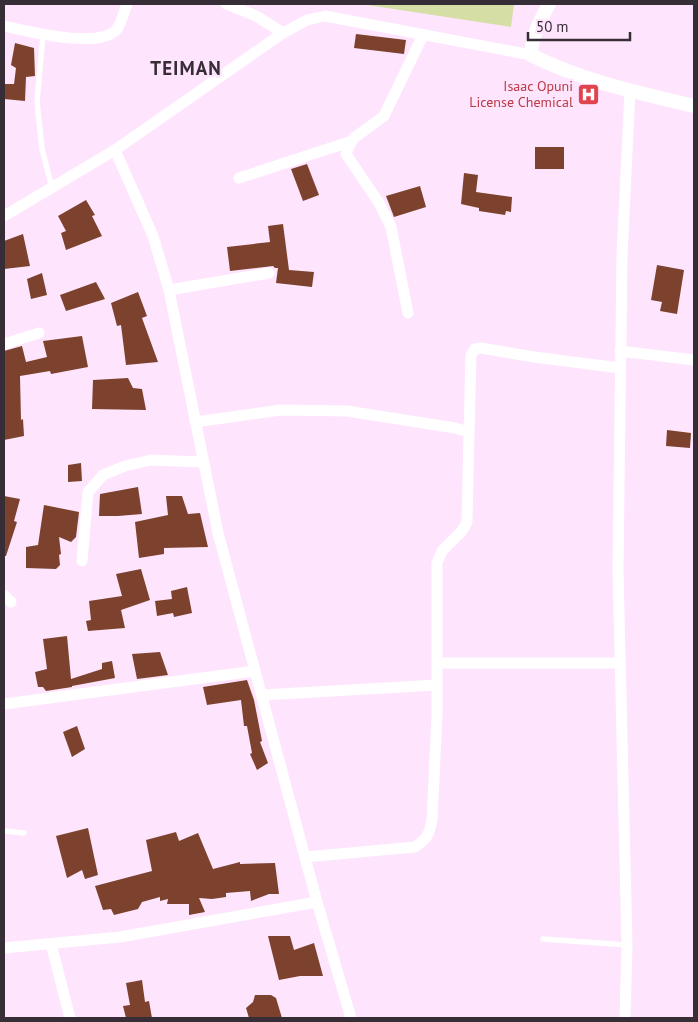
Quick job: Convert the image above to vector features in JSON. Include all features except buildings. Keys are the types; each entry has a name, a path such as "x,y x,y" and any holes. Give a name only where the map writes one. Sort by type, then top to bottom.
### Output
{"street":[{"path":"4,26 63,38 102,38 110,35 117,28 128,4"},
{"path":"226,4 256,16 283,33"},
{"path":"532,55 532,44 537,27 549,4"},
{"path":"4,216 115,150 283,33 307,20 325,16 532,55 550,65 630,91 694,106"},
{"path":"408,314 391,227 379,203 346,154 354,138 384,116 423,35"},
{"path":"625,1018 627,945 618,570 622,256 630,91"},
{"path":"240,178 352,141"},
{"path":"115,150 153,236 169,290 218,533 317,902 351,1018"},
{"path":"169,290 269,273"},
{"path":"4,344 39,333"},
{"path":"305,858 415,847 429,834 432,820 437,715 437,563 442,551 462,531 467,522 471,355 481,348 620,368"},
{"path":"620,351 694,360"},
{"path":"195,422 281,410 347,411 455,428 469,432"},
{"path":"82,561 88,492 103,475 125,466 150,460 204,462"},
{"path":"437,663 620,663"},
{"path":"4,704 255,671"},
{"path":"262,695 437,685"},
{"path":"4,948 120,937 317,902"},
{"path":"50,944 70,1018"}],"lane":[{"path":"43,35 37,102 42,149 52,188"},
{"path":"4,832 24,833"},
{"path":"543,939 627,945"}],"green space":[{"path":"361,4 514,4 511,27"}],"place":[{"name":"Isaac Opuni License Chemical","path":"589,94"}],"district":[{"name":"TEIMAN","path":"186,68"}]}
